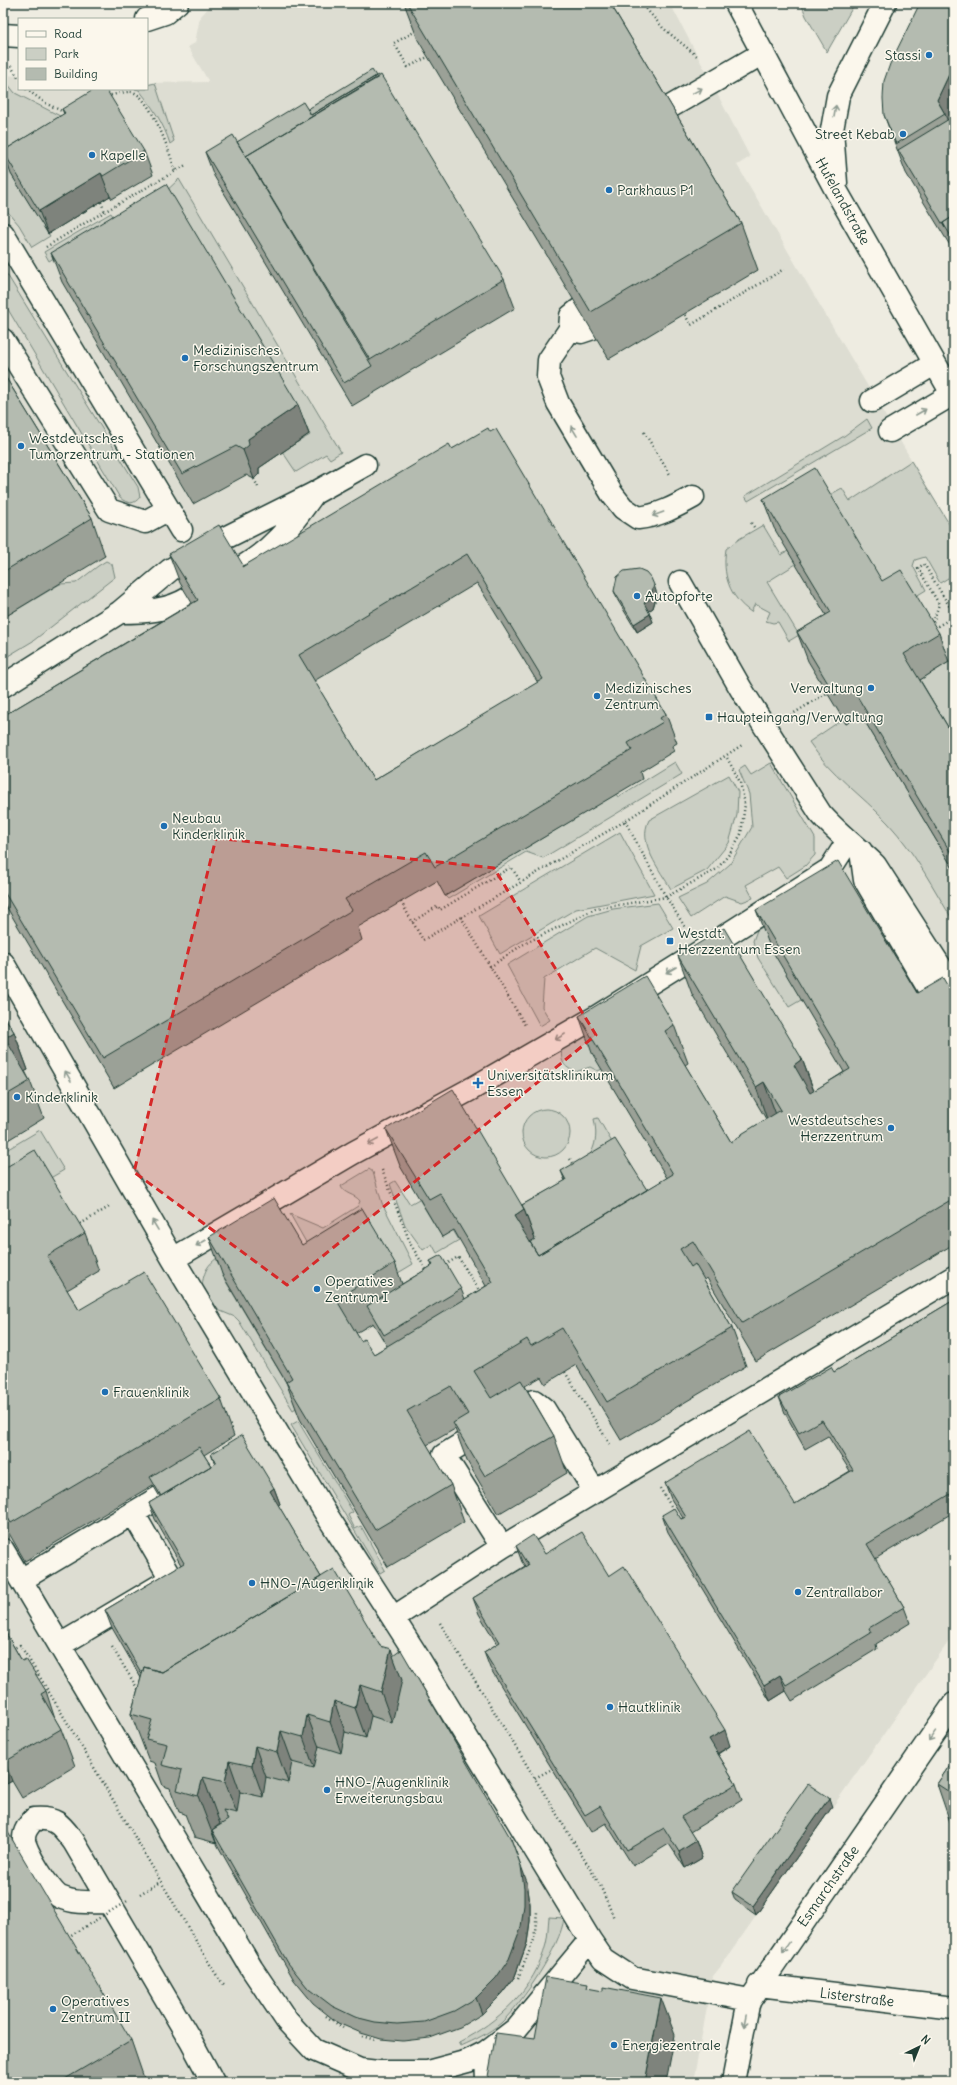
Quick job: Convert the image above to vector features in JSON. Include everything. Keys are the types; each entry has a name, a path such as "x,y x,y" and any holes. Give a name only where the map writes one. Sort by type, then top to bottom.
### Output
{"street":[{"path":"148,19 165,13 177,3"},
{"name":"Hufelandstraße","path":"736,3 837,192 953,396"},
{"path":"837,192 832,130 838,96 885,3"},
{"path":"3,35 18,36"},
{"path":"663,110 763,53"},
{"path":"3,234 180,530"},
{"path":"595,297 571,316 580,329 549,360 548,377 558,403 612,494 622,508 638,518 651,516 670,509 692,497"},
{"path":"3,340 109,510 145,522 167,510"},
{"path":"872,401 934,364"},
{"path":"890,431 953,396"},
{"path":"3,686 120,612 170,570 224,538 314,494 365,465"},
{"path":"243,577 258,558 278,541 314,494"},
{"path":"680,582 741,690 820,813 835,831 875,864 954,988"},
{"path":"120,612 146,612 188,620 194,606"},
{"path":"854,846 865,880 948,1021"},
{"path":"173,1259 372,1143 473,1088 596,1017 830,869 854,846"},
{"name":"Listerstraße","path":"3,963 173,1259 328,1517 416,1654 603,1959 632,1978 755,1993 954,2008"},
{"path":"393,1618 502,1547 954,1278"},
{"path":"496,1422 525,1404 534,1401 544,1409 595,1492"},
{"path":"473,1437 444,1455 502,1547"},
{"path":"20,1580 160,1497"},
{"path":"60,1645 171,1579 133,1513"},
{"path":"3,1550 252,1969 287,2021 314,2050 359,2076 378,2072 427,2072 468,2061 486,2052 516,2029 590,1940"},
{"name":"Esmarchstraße","path":"733,2082 748,2005 755,1993 954,1704"},
{"path":"119,1901 213,2082"},
{"path":"486,2052 487,2082"}],"path":[{"path":"641,3 663,28 699,57"},
{"path":"421,28 394,43 408,66 428,57"},
{"path":"27,90 46,104 67,114 70,119"},
{"path":"101,97 132,92 140,96 162,132 175,171"},
{"path":"67,114 73,109"},
{"path":"40,251 186,165"},
{"path":"101,202 105,212"},
{"path":"685,315 691,325 784,269"},
{"path":"644,432 670,475"},
{"path":"751,523 754,526"},
{"path":"924,564 954,616 930,630 939,604 918,568 924,564"},
{"path":"789,716 827,693"},
{"path":"401,902 423,940 626,821 745,744"},
{"path":"490,967 522,945 595,909 666,897 717,869 730,853 740,834 745,804 740,782 726,756"},
{"path":"626,821 666,897 687,929"},
{"path":"412,922 438,906 440,910 511,867 521,882"},
{"path":"461,917 527,1029"},
{"path":"372,1143 411,1245 429,1275"},
{"path":"570,1158 578,1172"},
{"path":"73,1228 114,1204"},
{"path":"440,1268 458,1257 483,1297"},
{"path":"565,1372 627,1472"},
{"path":"668,1501 675,1513"},
{"path":"437,1619 600,1885 615,1922"},
{"path":"98,1623 140,1694"},
{"path":"8,1652 20,1645 104,1782 160,1882 220,1982 230,1989"},
{"path":"535,1778 552,1769"},
{"path":"63,1940 119,1901 160,1882"},
{"path":"516,1982 534,1940 536,1905"},
{"path":"320,2012 344,2029"},
{"path":"355,2034 377,2040"}],"highlighted area":[{"path":"216,838 494,868 596,1035 287,1285 134,1172"}],"shaded area":[{"name":"Universitätsklinikum Essen","path":"213,3 670,3 750,157 737,165 954,532 954,1634 713,1976 693,2082 3,2082 3,75 18,76 18,90 148,90 148,83 209,82 188,47 195,43 200,17"}],"green space":[{"path":"801,3 855,3 827,52 806,16"},
{"path":"3,78 15,93 60,116 36,141 11,174 50,236 32,247 19,225 3,206"},
{"path":"155,83 174,141 170,144 161,122 139,90 148,90 148,85"},
{"path":"179,179 341,452 330,459 326,454 296,472 282,451 310,435 177,213 88,237 49,261 44,252 111,213 117,223 161,196"},
{"path":"3,268 138,487 140,497 135,501 131,503 126,502 120,498 3,301"},
{"path":"867,419 872,428 748,501 745,496 844,436"},
{"path":"911,461 954,532 954,577 953,575 940,583 925,557 915,560 913,566 926,590 893,610 826,497 842,488 850,501"},
{"path":"763,525 781,555 788,551 796,564 767,582 799,635 789,641 778,622 773,623 766,621 770,612 755,604 751,612 743,606 732,592 726,576 726,549 739,539"},
{"path":"106,561 112,564 115,577 33,641 3,659 3,618 60,584 76,583"},
{"path":"954,659 954,749 915,683"},
{"path":"861,715 954,870 954,922 923,871 898,834 817,754 809,742 843,719 846,724"},
{"path":"675,762 682,774 543,858 526,852 448,899 445,896 616,794 618,797"},
{"path":"771,763 815,838 815,855 805,866 786,878 778,867 746,885 753,898 742,902 725,896 691,918 678,898 707,884 730,864 752,827 749,794 739,770 745,766 751,775"},
{"path":"729,775 738,792 737,815 729,843 707,870 671,889 651,856 648,847 646,829 649,820"},
{"path":"620,832 654,894 576,909 500,954 479,916"},
{"path":"841,881 801,1000 789,1007 758,958 753,941 757,930"},
{"path":"658,903 673,928 641,946 635,970 595,948 544,979 542,1007 550,1020 540,1026 507,965 588,916 613,909"},
{"path":"604,1020 602,1069 598,1071 590,1067 576,1072 565,1066 562,1060 562,1047"},
{"path":"541,1109 551,1109 563,1116 570,1128 570,1138 563,1150 551,1157 541,1157 533,1153 526,1146 522,1138 522,1128 526,1120 533,1113"},
{"path":"598,1118 613,1144 581,1170 594,1146 596,1134 594,1119"},
{"path":"40,1130 64,1170 3,1206 3,1152"},
{"path":"369,1169 373,1172 382,1203 413,1264 393,1276 325,1276 290,1214 323,1228 358,1206 360,1201 344,1191 341,1186"},
{"path":"395,1181 410,1204 419,1199 442,1237 453,1230 459,1240 437,1253 432,1244 423,1250 405,1225 390,1184"},
{"path":"225,1252 222,1275 300,1406 293,1410 239,1321 235,1317 218,1310 202,1285 205,1273 209,1266"},
{"path":"298,1421 353,1512 348,1515 355,1529 361,1526 385,1570 380,1573 291,1425"},
{"path":"549,1917 564,1918 556,1943 539,1974 510,2014 501,2023 482,2036 461,2046 459,2042 488,2025 524,1990 541,1960 547,1941"}],"building":[{"name":"Parkhaus P1","path":"407,3 610,3 741,223 591,312"},
{"path":"920,3 954,3 954,64 937,100 945,114 896,144 884,115 884,81 890,64"},
{"path":"372,70 376,76 311,115 308,109"},
{"path":"378,75 379,77 246,156 248,160 237,142 303,102 311,115"},
{"path":"381,75 504,279 370,360 246,156"},
{"name":"Kapelle","path":"93,90 107,90 144,151 103,176 101,173 39,211 3,151 65,113 62,109"},
{"path":"954,116 954,216 943,223 945,228 898,150"},
{"path":"233,135 372,366 344,383 205,152"},
{"name":"Medizinisches Forschungszentrum","path":"166,184 298,405 248,439 249,445 243,450 236,446 182,474 51,253"},
{"path":"954,216 954,241 943,223"},
{"name":"Westdeutsches Tumorzentrum - Stationen","path":"3,373 92,518 3,572"},
{"path":"488,428 490,432 496,429 666,714 660,718 663,722 628,743 632,750 435,867 426,852 345,899 352,910 103,1058 3,890 3,716 198,600 169,554 219,525 243,565 242,567 449,444 452,449","holes":["467,554 543,679 374,780 299,655"]},
{"name":"Verwaltung","path":"815,468 882,581 901,570 939,633 904,654 954,737 954,858 851,686 835,695 797,632 831,612 763,499"},
{"path":"639,569 646,572 654,585 650,599 644,603 650,614 634,624 614,591 617,577 624,571"},
{"path":"838,861 917,993 943,978 954,997 954,1198 742,1323 693,1241 680,1249 691,1267 695,1264 732,1328 607,1402 562,1328 531,1346 527,1339 474,1371 491,1398 521,1380 554,1436 485,1476 453,1423 468,1414 451,1386 407,1411 451,1485 375,1530 286,1382 292,1378 209,1237 274,1198 302,1245 362,1208 395,1263 336,1299 361,1341 364,1339 374,1354 493,1282 440,1193 429,1199 386,1129 453,1089 524,1209 514,1216 538,1255 673,1174 579,1016 645,976 674,1025 665,1031 731,1142 781,1110 764,1082 756,1087 678,956 724,928 802,1059 794,1065 810,1093 850,1069 756,910"},
{"path":"3,1014 14,1032 5,1038 30,1081 3,1097"},
{"path":"615,1139 647,1190 538,1255 530,1242 535,1239 522,1205 566,1180 561,1171"},
{"name":"Frauenklinik","path":"35,1150 85,1233 47,1256 79,1310 144,1272 221,1399 11,1523 3,1509 3,1169"},
{"path":"441,1255 461,1289 384,1335 367,1306 433,1265 430,1261"},
{"path":"954,1300 954,1492 867,1544 904,1607 869,1628 871,1633 786,1685 780,1675 764,1685 662,1515 674,1508 681,1519 686,1517 665,1483 750,1431 795,1504 853,1470 822,1420 799,1433 779,1397 831,1367 834,1372"},
{"name":"HNO-/Augenklinik","path":"242,1435 274,1488 270,1491 321,1577 162,1672 144,1667 142,1674 105,1610 184,1563 149,1503 216,1463 211,1454"},
{"path":"199,1447 211,1466 161,1496 150,1477"},
{"name":"Hautklinik","path":"582,1532 609,1576 624,1566 725,1730 709,1739 736,1784 681,1817 696,1841 679,1852 664,1828 627,1850 600,1806 585,1815 484,1652 500,1642 473,1598 528,1565 516,1546 533,1535 545,1554"},
{"path":"334,1569 380,1646 391,1649 381,1692 360,1685 355,1708 334,1701 330,1722 307,1715 303,1737 281,1731 277,1752 255,1746 252,1766 229,1761 225,1782 203,1777 198,1796 177,1790 182,1770 162,1765 167,1744 146,1739 152,1720 131,1714 144,1667 162,1672"},
{"path":"3,1628 22,1661 26,1659 46,1691 41,1694 61,1729 8,1760 3,1752"},
{"name":"HNO-/Augenklinik Erweiterungsbau","path":"401,1650 511,1839 521,1866 524,1888 524,1905 521,1927 509,1959 496,1978 476,1998 454,2011 424,2022 397,2024 375,2022 355,2017 332,2006 307,1987 288,1963 212,1830 228,1820 223,1810 237,1813 240,1792 263,1797 266,1777 288,1783 292,1762 314,1768 319,1746 341,1753 345,1732 366,1738 371,1716 392,1723 402,1680 393,1656"},
{"path":"954,1759 954,1795 937,1784"},
{"path":"808,1784 829,1798 753,1906 732,1892"},
{"name":"Operatives Zentrum II","path":"3,1824 131,2040 60,2082 3,2082"},
{"path":"546,1977 588,1984 587,1988 603,1991 603,1987 661,1998 645,2082 487,2082 496,2033 535,2038"}],"place":[{"name":"Stassi","path":"929,55"},
{"name":"Street Kebab","path":"903,134"},
{"name":"Kapelle","path":"92,155"},
{"name":"Parkhaus P1","path":"609,190"},
{"name":"Medizinisches Forschungszentrum","path":"185,358"},
{"name":"Westdeutsches Tumorzentrum - Stationen","path":"21,446"},
{"name":"Autopforte","path":"637,596"},
{"name":"Verwaltung","path":"871,688"},
{"name":"Medizinisches Zentrum","path":"597,696"},
{"name":"Haupteingang/Verwaltung","path":"709,717"},
{"name":"Neubau Kinderklinik","path":"164,826"},
{"name":"Westdt. Herzzentrum Essen","path":"670,941"},
{"name":"Universitätsklinikum Essen","path":"478,1083"},
{"name":"Kinderklinik","path":"17,1097"},
{"name":"Westdeutsches Herzzentrum","path":"891,1128"},
{"name":"Operatives Zentrum I","path":"317,1289"},
{"name":"Frauenklinik","path":"105,1392"},
{"name":"HNO-/Augenklinik","path":"252,1583"},
{"name":"Zentrallabor","path":"798,1592"},
{"name":"Hautklinik","path":"610,1707"},
{"name":"HNO-/Augenklinik Erweiterungsbau","path":"327,1790"},
{"name":"Operatives Zentrum II","path":"53,2009"},
{"name":"Energiezentrale","path":"614,2045"}]}
